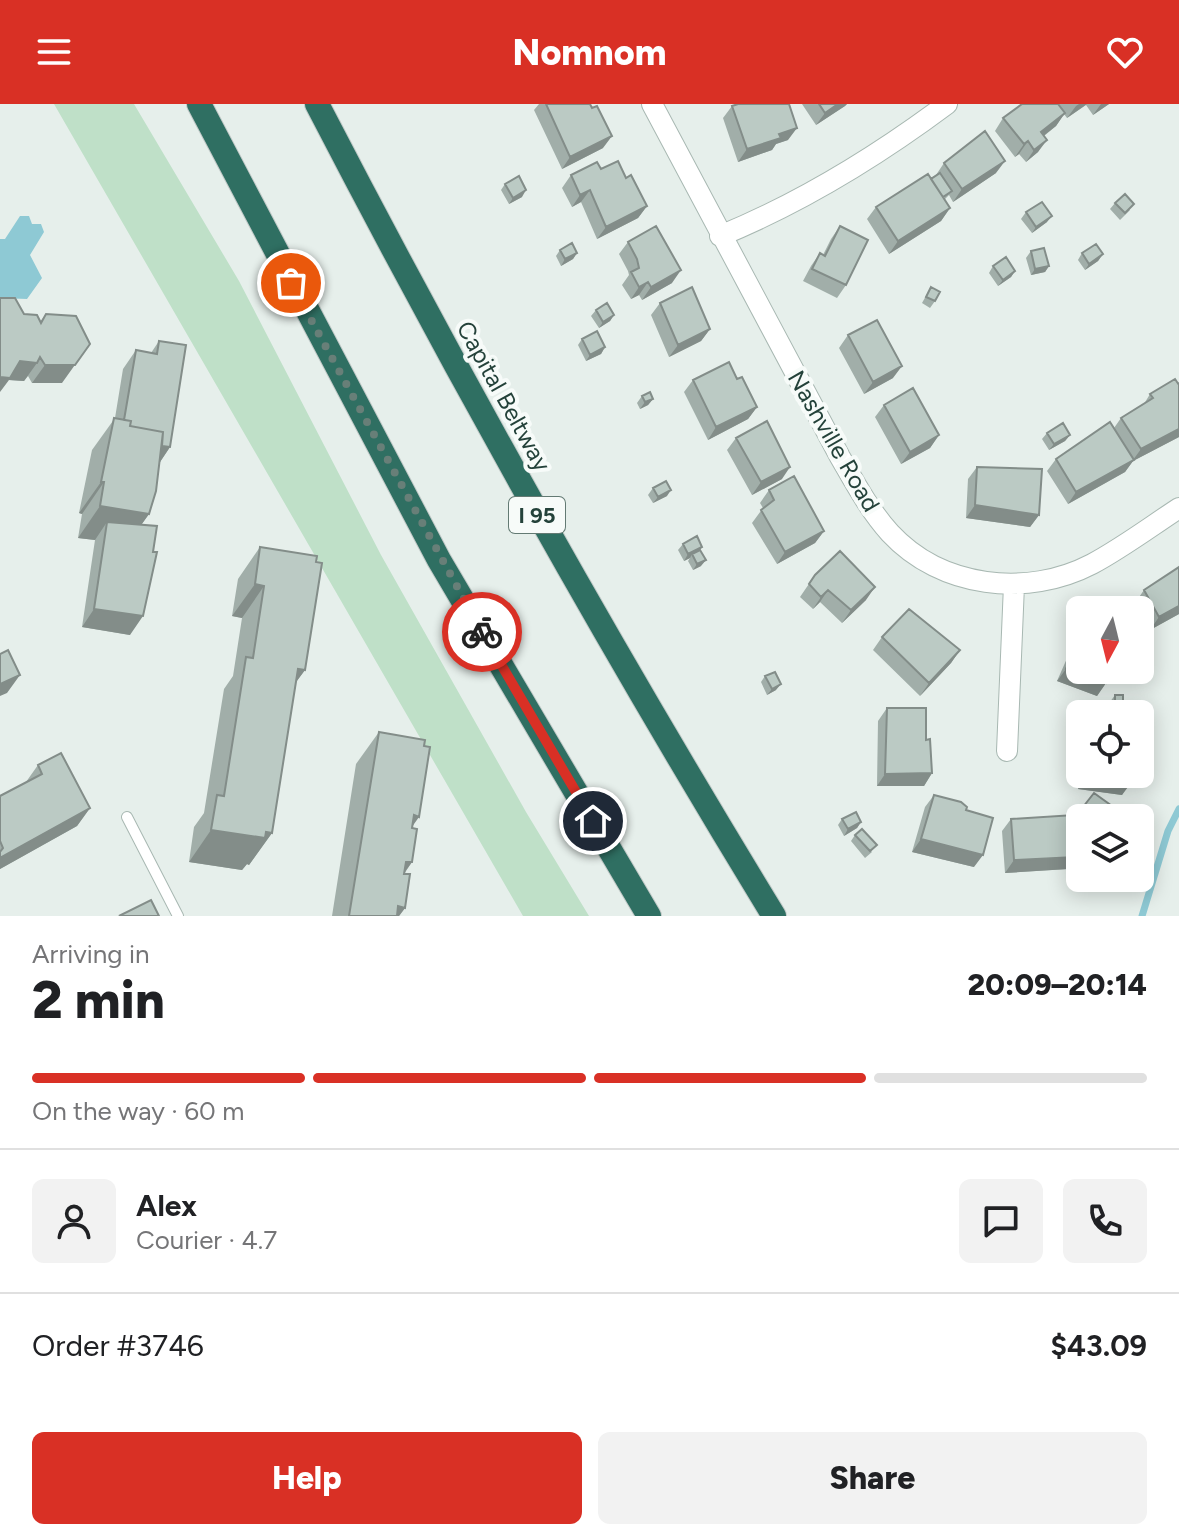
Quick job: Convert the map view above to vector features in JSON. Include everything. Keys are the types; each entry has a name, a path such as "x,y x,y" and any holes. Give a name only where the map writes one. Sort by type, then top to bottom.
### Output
{"highway":[{"path":"199,104 439,560 649,916"},
{"name":"Capital Beltway","path":"317,104 414,291 536,513 774,916"}],"street":[{"name":"Nashville Road","path":"652,104 840,457 889,532 925,562 982,581 1014,585 1040,583 1093,564 1179,508"},
{"path":"720,236 774,214 840,179 947,104"},
{"path":"1007,751 1014,585"}],"lane":[{"path":"127,817 178,916"}],"green space":[{"path":"54,104 134,104 239,281 381,555 526,812 589,916 523,916"}],"water":[{"path":"20,216 29,216 32,224 41,224 44,232 30,255 42,278 27,299 0,298 0,239 5,239"}],"building":[{"path":"546,104 597,106 612,136 570,157"},
{"path":"789,104 797,128 779,134 781,138 747,149 732,106"},
{"path":"819,104 838,104 825,113"},
{"path":"1022,104 1058,104 1065,113 1041,132 1047,140 1034,150 1028,141 1024,144 1003,118"},
{"path":"985,131 1005,161 962,189 944,163"},
{"path":"618,161 626,178 631,175 647,206 606,227 590,190 580,195 571,175 597,162 601,169"},
{"path":"940,173 952,191 943,197 931,179"},
{"path":"928,174 950,208 898,241 876,207"},
{"path":"519,176 526,190 513,198 505,184"},
{"path":"1125,194 1134,204 1125,213 1115,203"},
{"path":"1042,202 1052,216 1036,227 1026,212"},
{"path":"656,226 681,270 651,287 648,282 639,287 631,272 639,268 637,259 628,242"},
{"path":"840,226 868,240 846,285 812,269 820,253 825,256"},
{"path":"572,243 577,253 565,259 560,250"},
{"path":"1096,244 1103,254 1089,264 1082,253"},
{"path":"1044,248 1049,266 1035,269 1031,251"},
{"path":"1006,257 1015,271 1003,280 993,266"},
{"path":"692,287 710,329 678,345 660,303"},
{"path":"931,287 940,292 935,301 926,297"},
{"path":"0,298 15,298 24,314 37,315 41,323 46,314 76,316 90,344 75,365 45,365 40,357 37,363 20,361 10,378 0,377"},
{"path":"607,303 614,315 603,322 596,310"},
{"path":"877,320 902,366 873,382 848,335"},
{"path":"597,331 605,347 590,355 582,339"},
{"path":"159,341 186,345 170,447 162,446 163,432 130,426 131,421 124,420 136,350 157,354"},
{"path":"729,362 737,379 742,377 757,407 716,427 693,380"},
{"path":"1175,379 1179,385 1179,429 1141,449 1121,418 1153,398 1150,394"},
{"path":"913,388 939,435 910,452 884,405"},
{"path":"650,392 653,399 645,402 642,396"},
{"path":"114,418 131,421 130,426 163,432 156,491 149,514 100,506 104,482 101,482"},
{"path":"767,421 790,467 761,482 736,438"},
{"path":"1110,422 1134,460 1076,492 1056,459"},
{"path":"1063,423 1070,435 1054,444 1047,433"},
{"path":"977,467 1042,469 1039,515 975,505"},
{"path":"794,476 824,531 785,552 761,510 774,500 769,490"},
{"path":"666,481 671,490 658,497 653,488"},
{"path":"107,522 157,526 153,552 157,552 143,616 94,609"},
{"path":"697,536 702,547 688,554 683,544"},
{"path":"260,547 317,556 316,562 322,563 305,670 298,669 272,833 266,832 265,838 211,830 217,795 224,796 246,657 253,658 264,586 255,584"},
{"path":"700,550 706,560 697,564 692,554"},
{"path":"840,551 875,587 851,610 828,590 821,597 809,584"},
{"path":"1179,567 1179,606 1159,617 1154,608 1154,596 1147,596 1144,590"},
{"path":"909,609 960,650 929,683 882,637"},
{"path":"8,650 20,675 0,684 0,654"},
{"path":"775,672 781,684 772,689 765,676"},
{"path":"887,708 926,708 926,740 930,739 932,773 885,774"},
{"path":"379,732 425,740 424,746 430,747 419,817 414,815 412,828 417,829 412,862 406,862 404,874 410,874 405,908 398,906 397,916 349,916"},
{"path":"61,753 90,808 0,858 3,848 0,841 0,796 42,774 38,765"},
{"path":"1094,793 1109,804 1085,804"},
{"path":"934,795 961,802 967,807 966,810 993,818 983,855 921,839"},
{"path":"856,812 861,822 848,829 842,819"},
{"path":"1066,816 1066,857 1014,860 1011,819"},
{"path":"862,829 877,845 870,851 855,835"},
{"path":"151,900 159,916 119,916"}],"waterway":[{"path":"1142,916 1168,831 1179,809"}],"way so far":[{"path":"291,283 439,560 482,632"}],"route":[{"path":"482,632 593,821"}]}
